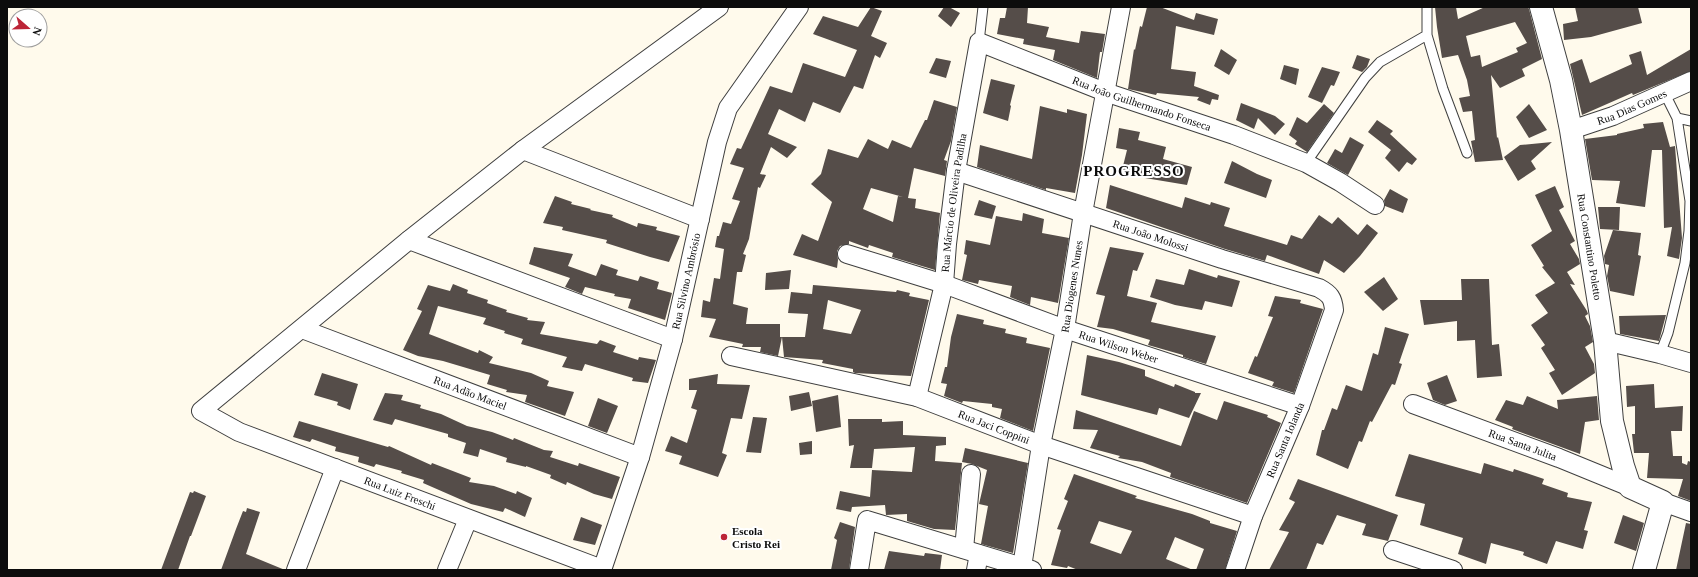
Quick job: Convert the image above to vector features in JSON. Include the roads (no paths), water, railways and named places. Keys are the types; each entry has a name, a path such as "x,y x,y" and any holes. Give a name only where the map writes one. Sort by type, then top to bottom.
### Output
{"street":[{"path":"302,329 409,240 523,150 718,7"},
{"name":"Rua Silvino Ambrósio","path":"602,570 640,457 673,339 717,142 728,108 799,7"},
{"name":"Rua Diogenes Nunes","path":"1027,568 1041,445 1065,329 1083,213 1121,7"},
{"name":"Rua Constantino Poletto","path":"1541,7 1561,80 1571,130 1605,341 1612,421 1623,466 1630,487"},
{"name":"Rua João Guilhermando Fonseca","path":"979,42 1105,92 1234,135 1306,163 1340,182 1376,205"},
{"name":"Rua Márcio de Oliveira Padilha","path":"917,397 944,284 947,244 956,171 979,42"},
{"name":"Rua Dias Gomes","path":"1571,130 1613,116 1665,94 1691,81"},
{"path":"523,150 700,219"},
{"name":"Rua João Molossi","path":"956,171 1222,259 1319,288 1328,293 1333,300 1334,310"},
{"path":"409,240 673,339"},
{"name":"Rua Wilson Weber","path":"847,254 944,284 1065,329 1300,406"},
{"name":"Rua Santa Iolanda","path":"1235,570 1253,516 1300,406 1334,310"},
{"name":"Rua Luiz Freschi","path":"302,329 200,411 239,432 602,570"},
{"name":"Rua Adão Maciel","path":"302,329 640,457"},
{"path":"1605,341 1660,354 1691,364"},
{"name":"Rua Jaci Coppini","path":"731,356 917,397 1041,445 1253,516"},
{"name":"Rua Santa Julita","path":"1413,404 1559,458 1630,487"},
{"path":"296,570 334,468"},
{"path":"971,474 973,558"},
{"path":"1630,487 1663,502 1691,512"},
{"path":"1644,570 1663,502"},
{"path":"447,570 468,518"},
{"path":"859,570 867,520 973,558 1027,568"},
{"path":"1393,550 1452,570"}],"lane":[{"name":"Rua Márcio de Oliveira Padilha","path":"979,42 983,7"},
{"path":"1427,7 1427,35 1443,89 1467,153"},
{"path":"1306,163 1366,78 1380,62 1427,35"},
{"path":"1660,354 1668,333 1685,263 1689,231 1690,201 1677,118 1665,94"},
{"path":"1677,118 1691,121"}],"place":[{"name":"Escola Cristo Rei","path":"724,537"}],"district":[{"name":"PROGRESSO","path":"1134,171"}]}
